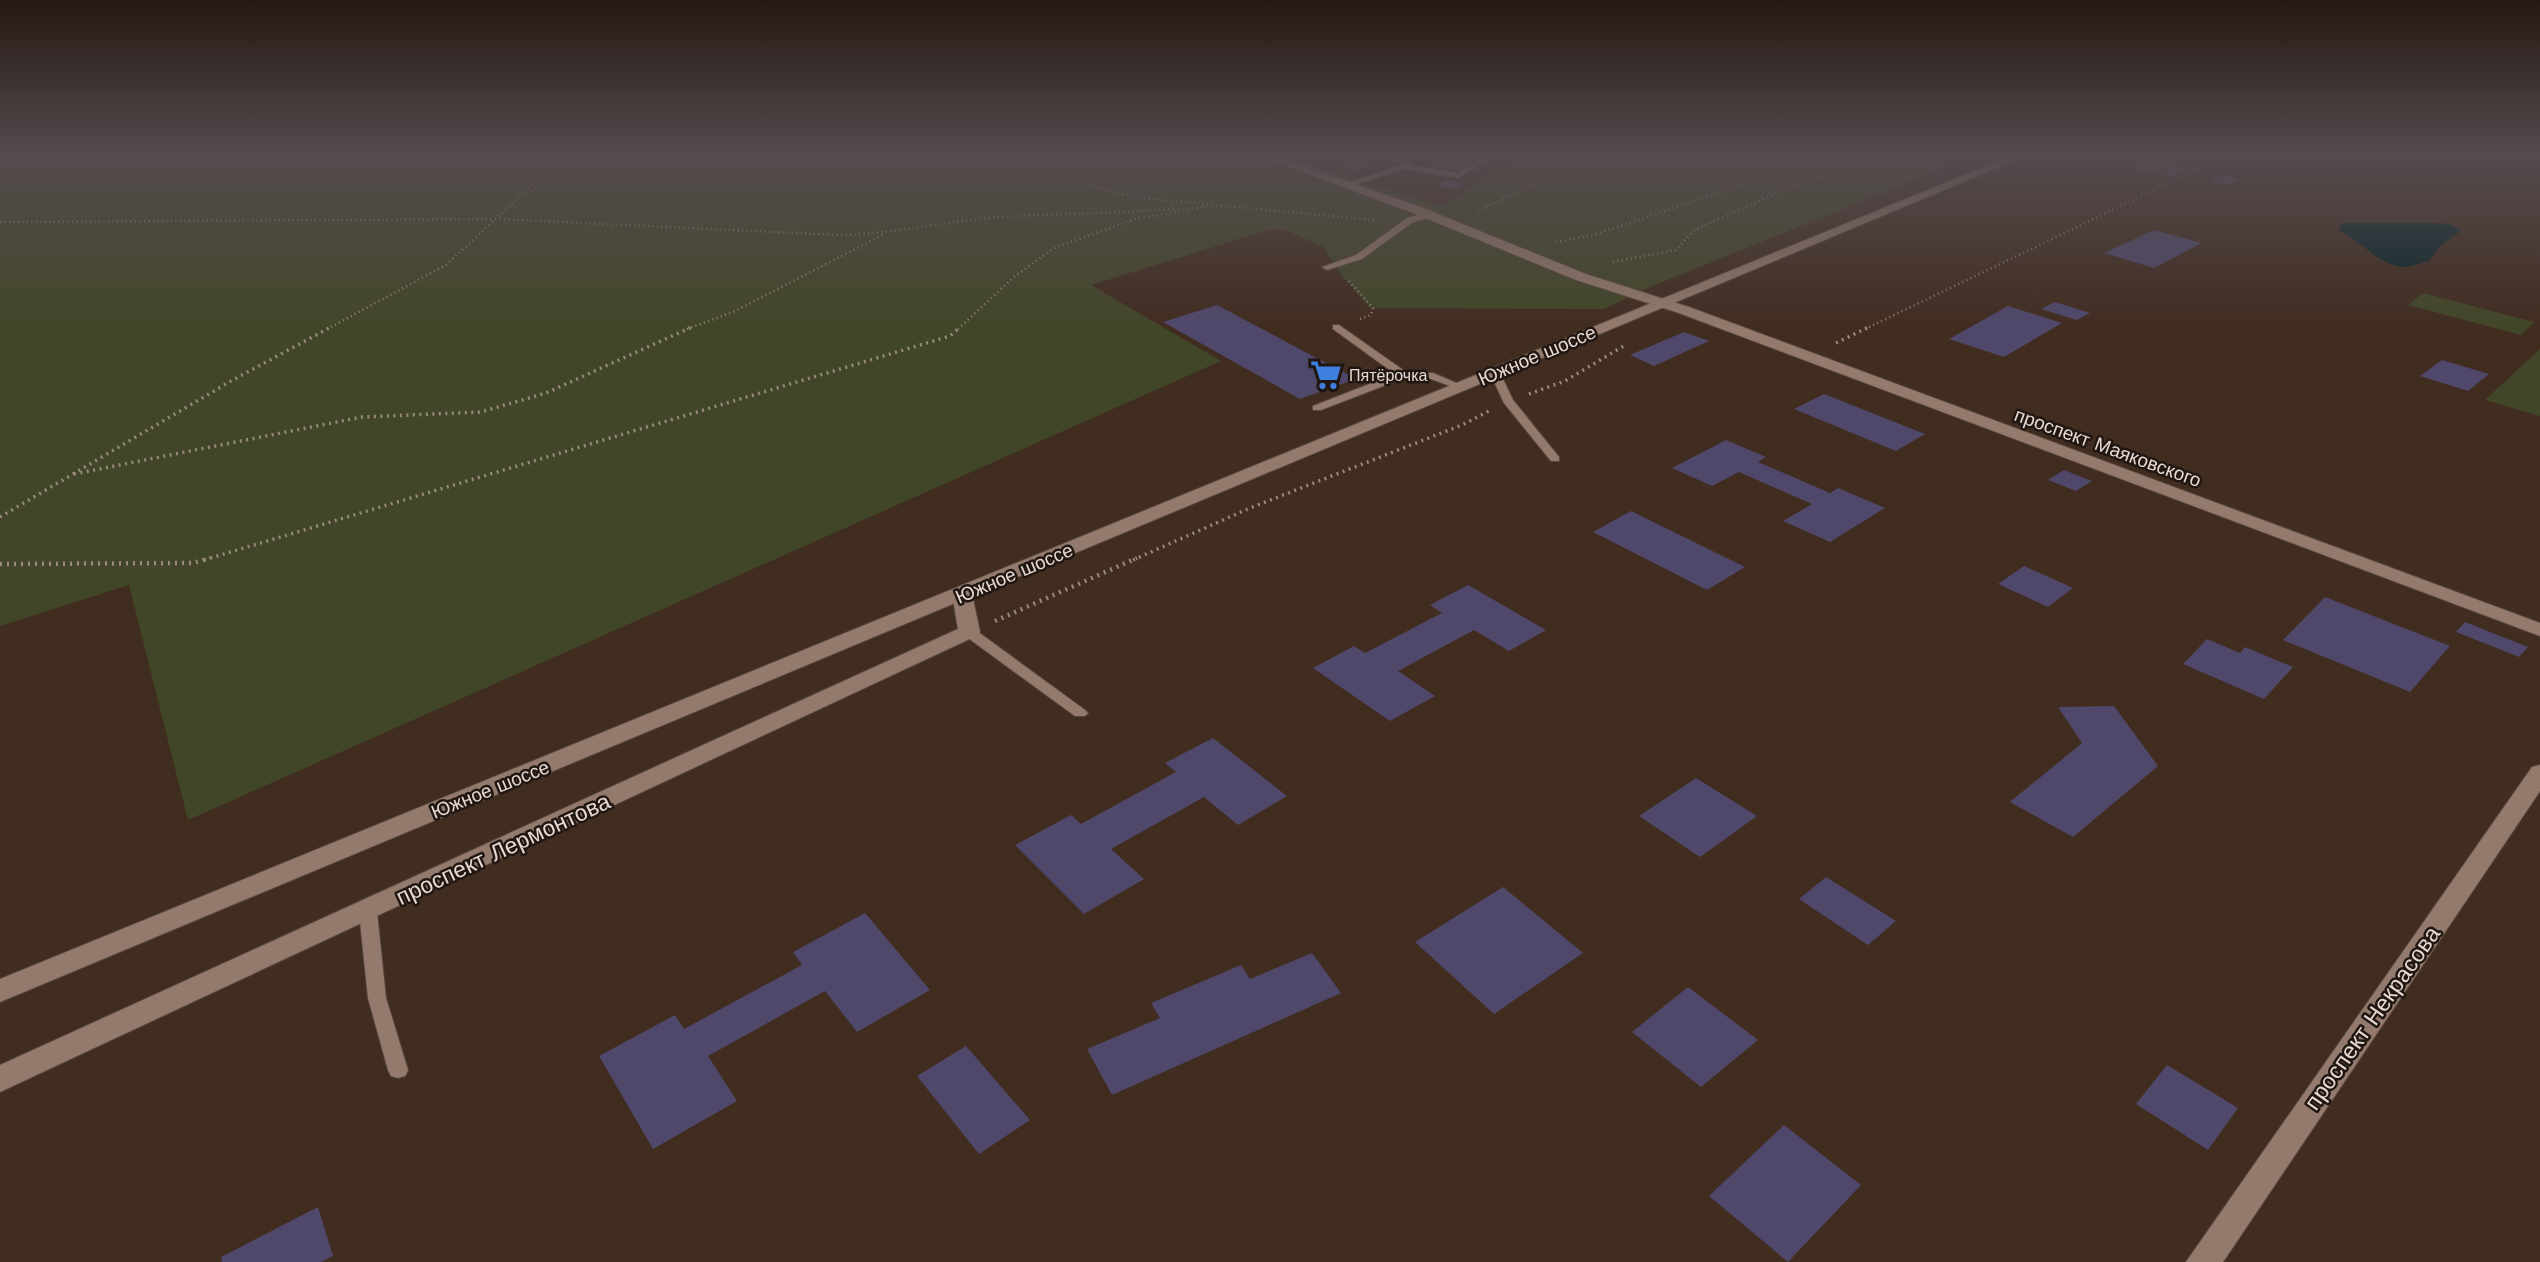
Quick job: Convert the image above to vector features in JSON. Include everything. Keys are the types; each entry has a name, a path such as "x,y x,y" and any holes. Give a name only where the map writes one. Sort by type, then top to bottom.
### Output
{"street":[{"name":"проспект Маяковского","path":"1421,212 1567,271 1662,303 2540,629"},
{"name":"Южное шоссе","path":"0,991 1884,212"},
{"path":"962,594 970,632"},
{"name":"проспект Лермонтова","path":"0,1079 368,912 970,632"},
{"name":"проспект Некрасова","path":"2203,1262 2540,773"}],"lane":[{"path":"1327,267 1359,257 1410,220 1429,215"},
{"path":"1336,327 1403,375"},
{"path":"1495,373 1508,401 1555,458"},
{"path":"1317,408 1403,375 1433,376 1461,387"},
{"path":"970,632 1080,713"},
{"path":"368,912 377,998 398,1070"}],"path":[{"path":"0,517 231,381 446,265 505,212"},
{"path":"0,222 307,218 498,219 838,235 885,234 998,217 1146,212"},
{"path":"0,564 194,563 623,436 950,336 1014,277 1054,248 1135,219 1175,212"},
{"path":"1279,212 1410,220"},
{"path":"1547,244 1593,235 1662,212"},
{"path":"1567,271 1591,261 1620,263 1676,250 1694,230 1735,212"},
{"path":"1807,357 2109,212"},
{"path":"74,474 362,417 436,415 494,408 546,393 676,333 733,312 885,234"},
{"path":"1336,327 1371,314 1373,308 1339,270 1341,263"},
{"path":"970,632 1250,508 1462,425 1508,401 1565,382 1628,344"}],"green space":[{"path":"0,212 1836,212 1655,285 1604,309 1370,308 1343,277 1323,247 1286,230 1268,230 1091,285 1221,361 188,820 129,585 0,626"},
{"path":"2423,293 2534,322 2521,335 2408,305"},
{"path":"2540,349 2540,416 2485,400"}],"water":[{"path":"2342,223 2450,224 2461,231 2440,246 2429,261 2402,267 2385,262 2339,230"}],"building":[{"path":"2154,230 2202,243 2154,268 2104,253"},
{"path":"2055,302 2090,313 2077,320 2041,309"},
{"path":"1217,305 1356,379 1300,399 1163,322"},
{"path":"2008,306 2062,323 2004,357 1949,339"},
{"path":"1684,332 1709,341 1654,366 1630,355"},
{"path":"2442,360 2489,374 2468,391 2420,376"},
{"path":"1824,394 1925,434 1896,451 1794,409"},
{"path":"1726,440 1766,457 1758,462 1830,493 1838,488 1885,508 1830,542 1783,521 1812,504 1739,472 1712,486 1672,468"},
{"path":"2064,470 2092,481 2076,491 2048,480"},
{"path":"1631,511 1745,567 1707,590 1593,532"},
{"path":"2024,566 2073,588 2048,607 1998,584"},
{"path":"1468,585 1546,630 1509,651 1474,630 1398,671 1435,696 1390,721 1313,668 1354,646 1365,653 1442,613 1430,605"},
{"path":"2325,597 2450,646 2410,692 2283,640"},
{"path":"2465,622 2528,647 2519,657 2456,632"},
{"path":"2207,639 2240,653 2245,647 2293,667 2264,699 2183,664"},
{"path":"2114,706 2158,766 2073,837 2010,802 2082,743 2058,707"},
{"path":"1213,738 1287,796 1238,825 1204,797 1111,849 1144,879 1084,914 1015,845 1071,815 1081,824 1176,772 1165,763"},
{"path":"1696,778 1757,816 1700,857 1639,816"},
{"path":"1826,877 1896,921 1868,945 1799,899"},
{"path":"1503,887 1583,953 1494,1014 1415,942"},
{"path":"865,913 930,990 857,1032 825,991 708,1056 737,1101 653,1149 599,1056 675,1015 684,1029 802,965 793,952"},
{"path":"1312,953 1341,993 1112,1095 1087,1049 1160,1018 1151,1003 1241,965 1250,979"},
{"path":"1688,987 1758,1040 1701,1087 1632,1032"},
{"path":"966,1046 1030,1120 979,1154 917,1076"},
{"path":"2167,1065 2238,1108 2208,1150 2136,1104"},
{"path":"1784,1125 1861,1185 1788,1262 1709,1196"},
{"path":"318,1207 333,1256 321,1262 222,1262 221,1257"}],"place":[{"name":"Пятёрочка","path":"1326,375"}]}
